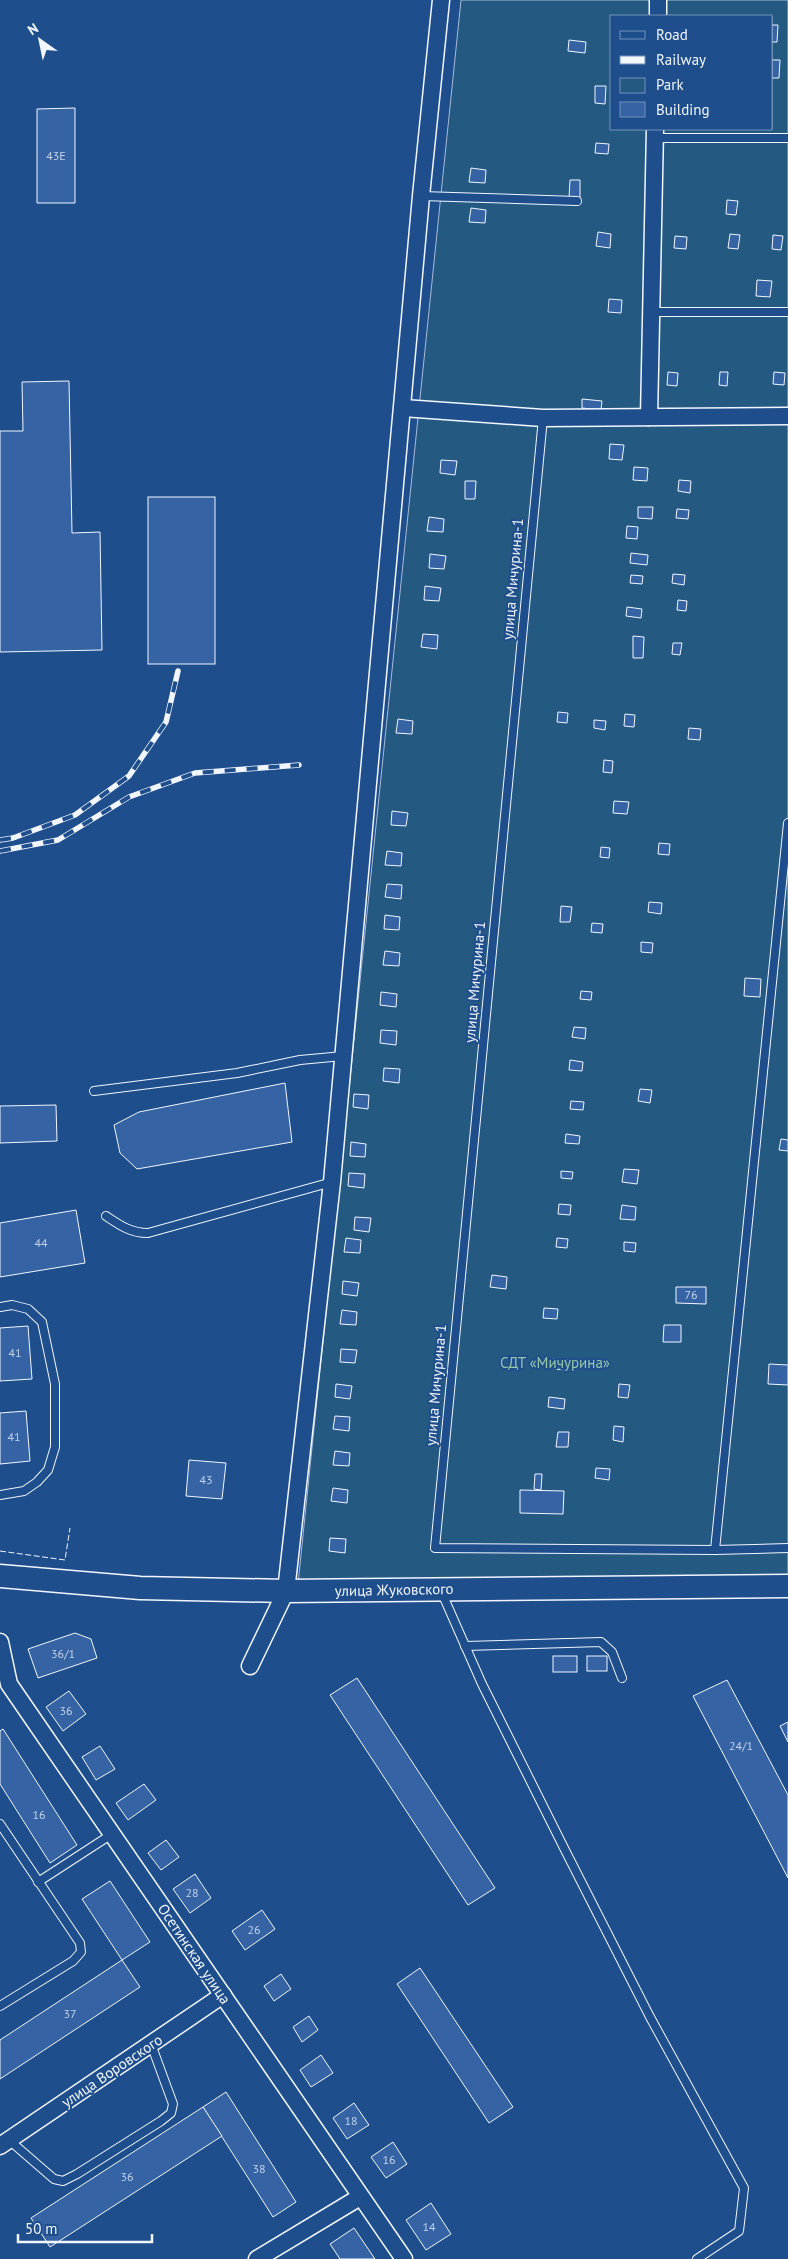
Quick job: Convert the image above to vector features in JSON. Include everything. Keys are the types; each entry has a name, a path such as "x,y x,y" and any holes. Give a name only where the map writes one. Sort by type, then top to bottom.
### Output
{"main road":[{"name":"улица Жуковского","path":"0,1576 140,1588 286,1591 788,1586"}],"street":[{"path":"250,1666 286,1591 332,1182 421,196 441,0"},
{"path":"658,0 658,15"},
{"path":"649,417 655,133"},
{"path":"403,408 543,418 788,416"},
{"name":"Осетинская улица","path":"0,1642 4,1686 112,1834 404,2259"},
{"name":"улица Воровского","path":"4,2143 223,1995"},
{"path":"257,2259 360,2197"}],"lane":[{"path":"655,133 788,138"},
{"path":"421,196 577,201"},
{"path":"651,312 788,312"},
{"name":"улица Мичурина-1","path":"543,418 435,1548 716,1550"},
{"path":"788,823 716,1550 788,1548"},
{"path":"94,1091 237,1073 300,1060 343,1056"},
{"path":"106,1216 123,1228 135,1233 148,1233 332,1182"},
{"path":"0,1307 12,1305 28,1309 42,1322 55,1384 55,1447 48,1470 36,1482 24,1491 0,1495"},
{"path":"440,1590 482,1684 646,2008 744,2188 739,2231 697,2259"},
{"path":"465,1646 602,1642 612,1652 622,1678"},
{"path":"0,1824 80,1943 82,1952 74,1961 0,2006"},
{"path":"38,1882 112,1834"},
{"path":"4,2143 54,2179 63,2181 161,2121 171,2113 172,2104 151,2044"}],"green space":[{"name":"СДТ «Мичурина»","path":"461,0 788,0 788,1589 298,1584"}],"building":[{"path":"773,25 778,25 777,42 773,42"},
{"path":"569,40 586,42 585,53 568,51"},
{"path":"773,60 780,60 779,78 773,78"},
{"path":"595,86 606,86 605,104 595,103"},
{"path":"75,108 75,203 37,203 37,109"},
{"path":"596,143 609,144 608,154 595,153"},
{"path":"471,168 486,170 485,183 469,182"},
{"path":"570,180 580,180 580,198 569,198"},
{"path":"727,200 738,201 736,215 726,214"},
{"path":"471,208 486,210 485,223 469,222"},
{"path":"598,232 611,234 610,248 596,246"},
{"path":"730,234 740,235 738,249 728,248"},
{"path":"773,235 783,236 781,250 772,249"},
{"path":"675,236 687,237 686,249 674,248"},
{"path":"757,280 772,281 770,297 756,296"},
{"path":"609,299 622,300 621,313 608,312"},
{"path":"668,372 678,373 677,386 667,385"},
{"path":"720,372 728,372 727,386 719,385"},
{"path":"774,372 785,373 784,385 773,384"},
{"path":"69,381 72,533 100,532 102,650 0,652 0,431 23,431 22,382"},
{"path":"582,399 602,401 601,410 582,408"},
{"path":"610,444 624,445 622,460 609,459"},
{"path":"441,460 457,461 455,475 440,473"},
{"path":"634,467 648,468 647,481 633,480"},
{"path":"679,480 691,481 690,493 678,491"},
{"path":"465,481 476,481 475,499 465,499"},
{"path":"148,497 215,497 215,664 148,664"},
{"path":"638,507 653,507 652,519 638,518"},
{"path":"677,509 689,510 688,519 676,518"},
{"path":"429,517 444,519 443,532 427,531"},
{"path":"627,526 638,527 637,539 626,538"},
{"path":"631,553 648,555 647,565 630,563"},
{"path":"430,554 446,556 444,569 429,568"},
{"path":"673,574 685,575 684,585 672,583"},
{"path":"631,575 643,576 642,584 630,583"},
{"path":"425,586 441,588 439,601 424,600"},
{"path":"678,600 687,601 686,611 677,610"},
{"path":"627,607 642,609 641,618 626,616"},
{"path":"423,634 438,635 437,649 421,647"},
{"path":"633,636 644,637 643,658 633,658"},
{"path":"673,643 682,643 680,655 672,654"},
{"path":"558,712 568,713 567,723 557,722"},
{"path":"625,714 635,715 634,727 624,726"},
{"path":"398,719 413,721 412,734 396,733"},
{"path":"594,720 606,721 605,730 594,728"},
{"path":"689,728 701,729 700,740 688,739"},
{"path":"604,760 613,761 612,773 603,772"},
{"path":"614,801 629,802 627,814 613,813"},
{"path":"392,811 408,813 406,826 391,825"},
{"path":"659,843 670,844 669,855 658,854"},
{"path":"601,847 610,848 609,858 600,857"},
{"path":"387,851 402,853 401,866 385,865"},
{"path":"387,884 402,885 401,899 385,897"},
{"path":"649,902 662,903 661,914 648,912"},
{"path":"561,906 572,907 570,922 560,922"},
{"path":"385,915 400,917 399,930 384,929"},
{"path":"592,923 603,924 602,933 591,932"},
{"path":"641,942 653,943 652,953 641,952"},
{"path":"385,951 400,953 399,966 383,965"},
{"path":"745,978 761,979 760,997 744,996"},
{"path":"581,991 592,992 591,1000 580,999"},
{"path":"381,992 397,994 396,1007 380,1005"},
{"path":"574,1027 586,1028 585,1039 572,1037"},
{"path":"381,1030 397,1031 396,1045 380,1043"},
{"path":"570,1060 583,1062 582,1071 569,1070"},
{"path":"384,1068 400,1069 399,1083 383,1081"},
{"path":"285,1083 292,1142 137,1169 120,1153 114,1125 139,1112"},
{"path":"640,1089 652,1090 650,1103 638,1101"},
{"path":"354,1094 369,1095 368,1109 353,1107"},
{"path":"571,1101 584,1102 583,1110 570,1109"},
{"path":"56,1105 57,1141 0,1143 0,1106"},
{"path":"566,1134 580,1136 579,1144 565,1143"},
{"path":"781,1139 788,1140 788,1151 779,1150"},
{"path":"351,1142 366,1144 365,1157 350,1156"},
{"path":"624,1169 639,1170 637,1184 622,1182"},
{"path":"561,1171 573,1172 572,1179 561,1178"},
{"path":"349,1173 365,1174 364,1188 348,1186"},
{"path":"559,1204 571,1205 570,1215 558,1214"},
{"path":"622,1205 636,1207 635,1220 620,1219"},
{"path":"76,1210 85,1263 0,1277 0,1223"},
{"path":"355,1217 371,1218 369,1232 354,1230"},
{"path":"346,1238 361,1240 360,1253 344,1252"},
{"path":"557,1238 568,1239 567,1248 556,1247"},
{"path":"624,1242 636,1243 635,1252 624,1251"},
{"path":"492,1275 507,1277 506,1289 490,1287"},
{"path":"343,1281 359,1283 357,1296 342,1294"},
{"path":"676,1287 706,1287 706,1304 676,1303"},
{"path":"544,1308 558,1309 557,1319 543,1318"},
{"path":"342,1310 357,1312 356,1325 340,1324"},
{"path":"664,1325 681,1325 681,1342 663,1342"},
{"path":"28,1326 32,1379 0,1381 0,1328"},
{"path":"341,1349 357,1350 355,1363 340,1362"},
{"path":"553,1359 568,1360 567,1370 553,1369"},
{"path":"769,1364 788,1365 788,1385 768,1384"},
{"path":"336,1384 352,1386 350,1399 335,1397"},
{"path":"619,1384 630,1385 628,1398 618,1397"},
{"path":"549,1397 565,1399 564,1409 548,1407"},
{"path":"26,1411 30,1461 0,1464 0,1413"},
{"path":"335,1416 350,1417 349,1431 333,1429"},
{"path":"614,1426 624,1427 623,1442 613,1440"},
{"path":"558,1432 569,1432 568,1447 556,1447"},
{"path":"335,1451 350,1453 349,1466 333,1465"},
{"path":"189,1460 226,1463 222,1499 186,1496"},
{"path":"596,1468 610,1469 609,1480 595,1478"},
{"path":"535,1474 542,1474 541,1490 534,1489"},
{"path":"333,1488 348,1490 347,1503 331,1501"},
{"path":"520,1490 564,1491 563,1514 520,1513"},
{"path":"330,1538 346,1539 345,1553 329,1551"},
{"path":"75,1633 91,1639 97,1658 38,1678 28,1649"},
{"path":"553,1656 577,1656 577,1672 553,1672"},
{"path":"587,1656 607,1656 607,1671 587,1671"},
{"path":"357,1678 495,1888 468,1905 330,1695"},
{"path":"727,1680 788,1795 788,1878 693,1696"},
{"path":"69,1691 86,1714 63,1731 46,1707"},
{"path":"788,1722 788,1742 780,1726"},
{"path":"3,1729 77,1845 50,1863 0,1784 0,1731"},
{"path":"100,1746 115,1769 96,1780 82,1757"},
{"path":"144,1784 156,1800 128,1820 116,1803"},
{"path":"166,1840 179,1857 161,1870 148,1853"},
{"path":"195,1874 211,1898 190,1913 173,1889"},
{"path":"110,1881 150,1942 122,1960 82,1899"},
{"path":"262,1910 275,1929 245,1950 232,1931"},
{"path":"122,1960 140,1987 0,2079 0,2040"},
{"path":"420,1968 513,2107 489,2123 397,1984"},
{"path":"281,1974 291,1989 274,2001 264,1986"},
{"path":"309,2016 318,2030 302,2042 293,2027"},
{"path":"321,2055 333,2073 311,2087 300,2070"},
{"path":"226,2092 296,2202 273,2217 203,2107"},
{"path":"354,2103 369,2125 347,2139 333,2118"},
{"path":"203,2107 222,2136 50,2247 31,2218"},
{"path":"393,2142 407,2164 386,2178 371,2157"},
{"path":"431,2203 451,2234 426,2250 406,2220"},
{"path":"354,2228 375,2259 340,2259 330,2244"}],"railway":[{"path":"0,840 13,838 75,815 129,776 166,722 178,671"},
{"path":"0,851 58,840 129,797 195,773 299,765"}],"fence":[{"path":"0,1551 65,1560 70,1528"}]}
